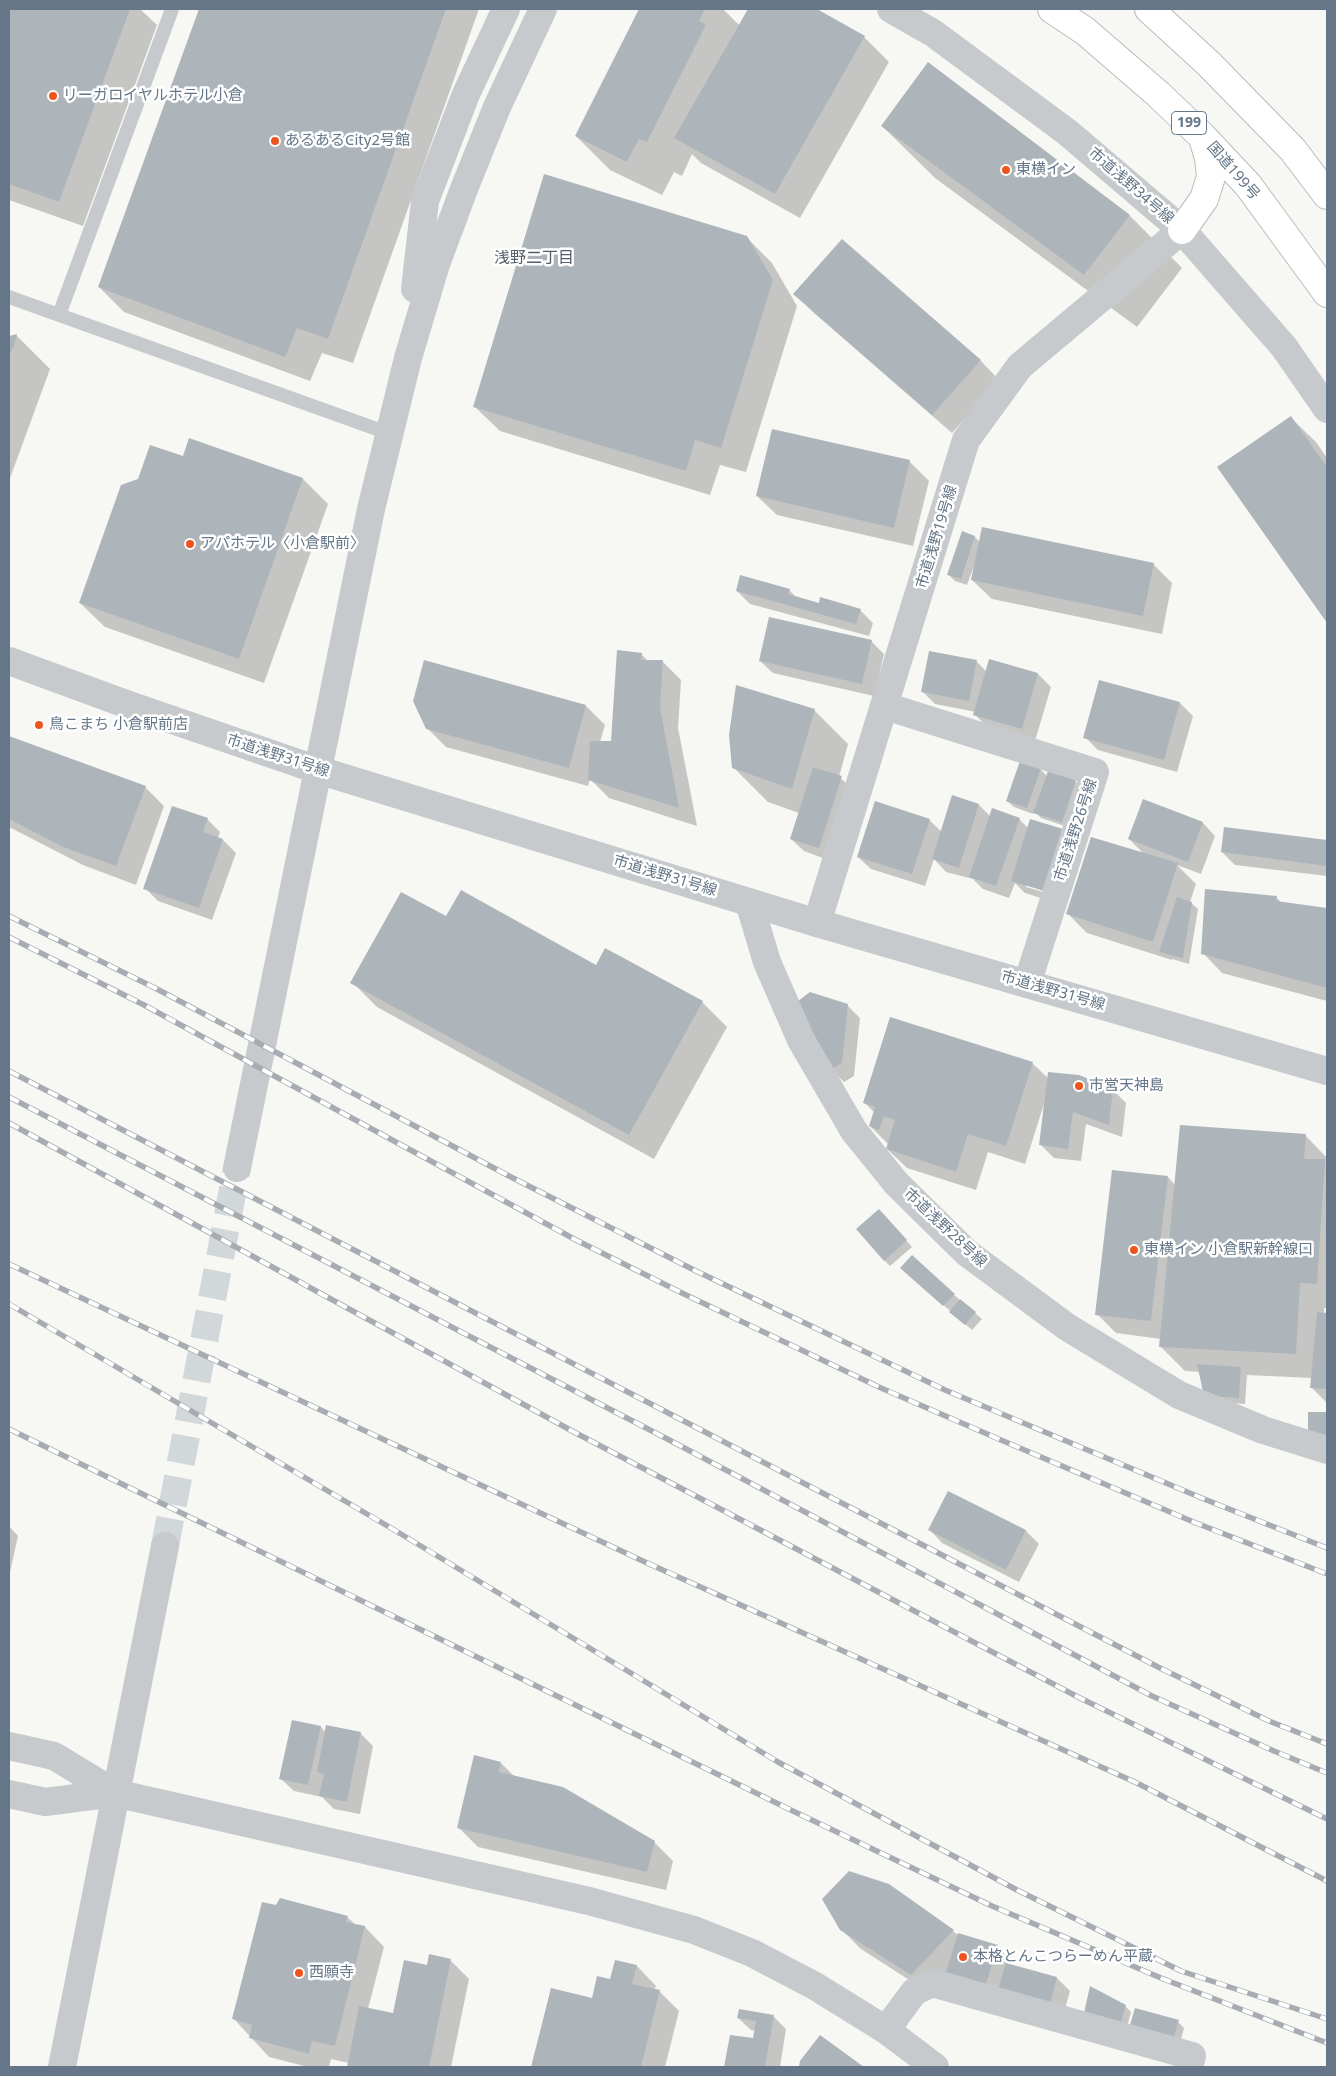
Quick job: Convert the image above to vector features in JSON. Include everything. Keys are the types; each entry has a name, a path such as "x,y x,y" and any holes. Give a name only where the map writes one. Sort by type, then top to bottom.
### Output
{"highway":[{"name":"国道199号","path":"1052,9 1092,38 1158,94 1202,136 1248,185 1327,293"},
{"path":"1149,9 1209,64 1293,150 1327,195"},
{"path":"1182,230 1204,199 1211,177 1209,158 1202,136"}],"street":[{"path":"408,358 425,201 466,94 506,9"},
{"path":"237,1168 388,433 436,264 497,107 543,9"},
{"name":"市道浅野34号線","path":"892,9 934,33 1067,132 1182,230 1284,347 1327,409"},
{"name":"市道浅野19号線","path":"817,923 966,440 1020,366 1182,230"},
{"name":"市道浅野31号線","path":"9,661 126,704 318,770 817,923 1327,1072"},
{"name":"市道浅野26号線","path":"885,706 1095,772 1027,984"},
{"name":"市道浅野28号線","path":"749,902 767,962 800,1040 854,1131 896,1183 967,1253 1067,1327 1179,1395 1263,1430 1327,1450"},
{"path":"62,2067 165,1546"},
{"path":"9,1746 54,1756 115,1793 589,1901 694,1930 752,1953 815,1986 886,2030 935,2067"},
{"path":"9,1794 45,1802 115,1793"},
{"path":"886,2030 914,1992 932,1983 1192,2056 1189,2067"}],"lane":[{"path":"59,315 172,9"},
{"path":"9,297 388,433"}],"building":[{"name":"リーガロイヤルホテル小倉","path":"9,9 130,9 59,202 9,184"},
{"name":"あるあるCity2号館","path":"199,9 446,9 328,339 297,328 285,357 98,287"},
{"path":"639,9 705,9 699,21 706,25 647,142 639,139 627,162 575,136"},
{"path":"748,9 817,9 865,36 775,194 674,138"},
{"name":"東横イン","path":"928,62 1130,215 1084,275 881,126"},
{"path":"544,174 747,236 773,280 721,448 695,440 686,471 473,407"},
{"path":"842,239 981,360 932,415 793,294"},
{"path":"17,334 14,345 9,356 9,336"},
{"path":"1291,416 1327,467 1327,623 1217,467"},
{"path":"772,429 910,460 894,528 756,496"},
{"name":"アパホテル〈小倉駅前〉","path":"189,438 303,478 239,659 79,603 121,485 138,479 150,445 183,456"},
{"path":"982,527 1154,563 1143,616 971,580"},
{"path":"962,531 975,536 961,579 947,575"},
{"path":"740,575 790,589 788,594 819,603 820,597 861,609 856,624 736,591"},
{"path":"769,617 872,640 862,684 759,661"},
{"path":"617,650 642,653 641,660 663,660 660,708 679,808 588,780 590,741 611,741"},
{"path":"929,651 977,660 969,701 921,692"},
{"path":"989,659 1038,673 1022,729 973,715"},
{"path":"424,660 586,705 569,768 426,729 413,701"},
{"path":"1099,680 1180,702 1164,760 1083,738"},
{"path":"736,685 815,709 792,789 732,768 729,735"},
{"path":"9,736 146,786 116,866 63,847 9,819"},
{"path":"1020,761 1041,768 1027,808 1006,801"},
{"path":"813,767 842,776 819,848 790,839"},
{"path":"1048,771 1076,780 1062,822 1033,813"},
{"path":"952,795 979,804 959,868 932,859"},
{"path":"1143,799 1203,822 1188,862 1128,839"},
{"path":"875,801 930,819 912,874 857,857"},
{"path":"172,806 208,818 203,832 223,839 199,908 143,889"},
{"path":"992,808 1020,818 996,886 969,877"},
{"path":"1030,819 1063,829 1044,891 1011,881"},
{"path":"1224,827 1327,840 1327,866 1221,852"},
{"path":"1091,837 1178,863 1153,942 1066,914"},
{"path":"1205,889 1277,896 1276,901 1327,908 1327,988 1201,954"},
{"path":"461,890 596,965 605,948 703,1001 629,1135 350,983 401,892 446,916"},
{"path":"1177,897 1192,902 1183,958 1159,952"},
{"path":"810,992 848,1004 842,1063 830,1070 794,1004"},
{"path":"890,1017 1033,1062 1006,1146 968,1134 956,1172 886,1149 895,1120 884,1116 879,1130 869,1126 875,1107 863,1103"},
{"path":"1048,1072 1079,1075 1113,1089 1109,1125 1073,1112 1068,1149 1039,1145"},
{"path":"1180,1125 1306,1134 1304,1159 1325,1159 1317,1284 1300,1283 1296,1354 1159,1347"},
{"path":"1112,1170 1168,1176 1151,1321 1095,1315"},
{"path":"879,1209 907,1240 884,1261 856,1229"},
{"path":"912,1255 955,1294 943,1306 900,1268"},
{"path":"960,1299 976,1312 965,1325 949,1312"},
{"path":"1317,1312 1327,1313 1327,1389 1310,1388"},
{"path":"1197,1364 1241,1367 1239,1398 1204,1396"},
{"path":"1308,1412 1327,1412 1327,1435 1308,1435"},
{"path":"948,1491 1026,1530 1006,1570 928,1530"},
{"path":"292,1720 321,1726 308,1785 279,1779"},
{"path":"326,1725 361,1732 347,1802 319,1796 324,1774 317,1772"},
{"path":"474,1755 501,1762 499,1772 563,1787 655,1841 647,1872 457,1828"},
{"path":"849,1871 889,1884 954,1930 911,1975 840,1930 822,1899"},
{"name":"西願寺","path":"280,1898 348,1916 346,1922 365,1926 335,2046 312,2041 309,2054 249,2038 252,2025 232,2019 262,1902 276,1905"},
{"path":"958,1933 998,1945 986,1984 946,1972"},
{"path":"429,1954 451,1959 429,2067 347,2067 359,2006 393,2013 404,1960 427,1965"},
{"path":"615,1960 637,1965 632,1984 660,1990 641,2067 531,2067 551,1988 592,1998 597,1976 610,1979"},
{"path":"1006,1963 1057,1977 1049,2007 997,1993"},
{"path":"1090,1986 1126,2005 1121,2022 1084,2013"},
{"path":"1135,2008 1179,2020 1174,2037 1130,2025"},
{"path":"739,2009 774,2015 765,2067 724,2067 730,2035 753,2038 756,2021 737,2018"},
{"path":"820,2035 864,2067 799,2067 800,2061"}],"tunnel":[{"path":"165,1546 237,1168"}],"railway":[{"path":"9,916 155,988 509,1176 696,1271 945,1390 1204,1499 1327,1548"},
{"path":"9,937 144,1005 576,1240 684,1294 881,1388 1196,1523 1327,1574"},
{"path":"9,1071 1158,1667 1269,1721 1327,1744"},
{"path":"9,1097 675,1443 1152,1696 1327,1773"},
{"path":"9,1123 574,1432 1078,1697 1327,1819"},
{"path":"9,1264 645,1562 1137,1783 1327,1881"},
{"path":"9,1304 396,1531 778,1762 1017,1890 1181,1971 1327,2019"},
{"path":"9,1429 992,1906 1161,1978 1327,2043"}],"place":[{"name":"リーガロイヤルホテル小倉","path":"53,96"},
{"name":"あるあるCity2号館","path":"275,141"},
{"name":"東横イン","path":"1006,170"},
{"name":"アパホテル〈小倉駅前〉","path":"190,544"},
{"name":"鳥こまち 小倉駅前店","path":"39,725"},
{"name":"市営天神島","path":"1079,1086"},
{"name":"東横イン 小倉駅新幹線口","path":"1134,1250"},
{"name":"本格とんこつらーめん平蔵","path":"963,1957"},
{"name":"西願寺","path":"299,1973"}],"district":[{"name":"浅野二丁目","path":"534,258"}]}
